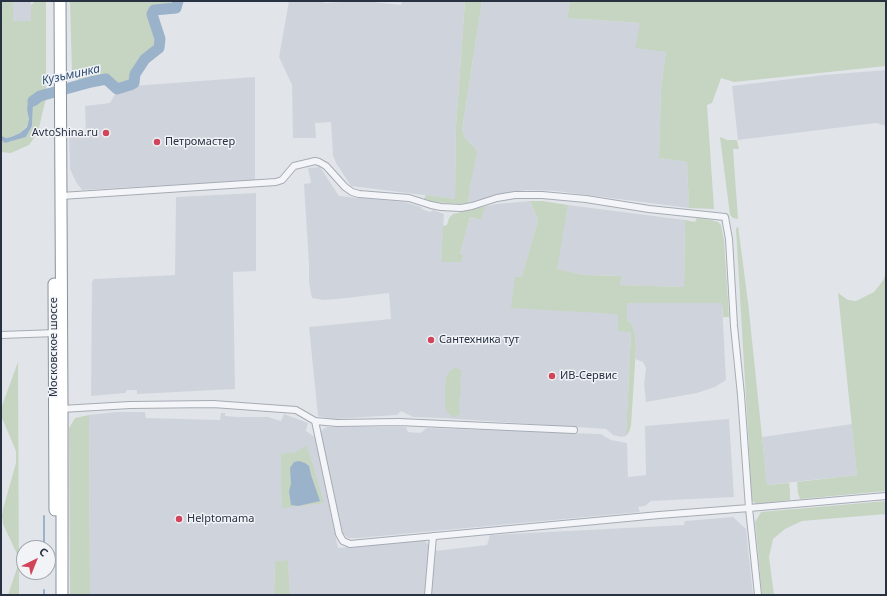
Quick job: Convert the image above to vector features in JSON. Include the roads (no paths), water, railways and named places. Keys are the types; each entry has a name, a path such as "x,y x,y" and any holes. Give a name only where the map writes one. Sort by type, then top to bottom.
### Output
{"highway":[{"path":"53,1 57,77"},
{"path":"57,99 60,1"},
{"name":"Московское шоссе","path":"57,99 61,196 58,333"},
{"name":"Московское шоссе","path":"55,595 58,409 57,99"},
{"name":"Московское шоссе","path":"58,409 62,595"}],"street":[{"path":"61,196 276,182 282,180 294,166 315,161 326,166 345,187 352,192 359,194 409,198 442,207 461,208 497,198 515,195 542,195 586,199 725,217 729,239 734,326 741,395 749,508 758,595"},
{"path":"1,335 58,333"},
{"path":"58,409 130,405 213,404 296,410 315,421 338,423 410,422 574,430"},
{"path":"315,421 339,534 343,541 350,544 659,514 886,496"},
{"path":"428,595 434,536"}],"water":[{"path":"46,91 46,98 40,98 33,105 32,126 26,137 5,143 1,140 1,133 2,136 6,138 11,137 20,133 27,127 29,119 27,110 28,101 38,93"},
{"path":"299,461 309,466 320,501 298,506 291,505 289,491 291,484 290,468 294,462"}],"waterway":[{"name":"Кузьминка","path":"33,101 40,96 106,79 117,89 134,83 135,74 145,59 159,48 160,39 152,14 154,10 176,8 178,1"},
{"path":"44,516 44,540"},
{"path":"44,590 44,595"}],"place":[{"name":"AvtoShina.ru","path":"106,133"},
{"name":"Петромастер","path":"157,142"},
{"name":"Сантехника тут","path":"431,340"},
{"name":"ИВ-Сервис","path":"552,376"},
{"name":"Helptomama","path":"179,519"}]}
